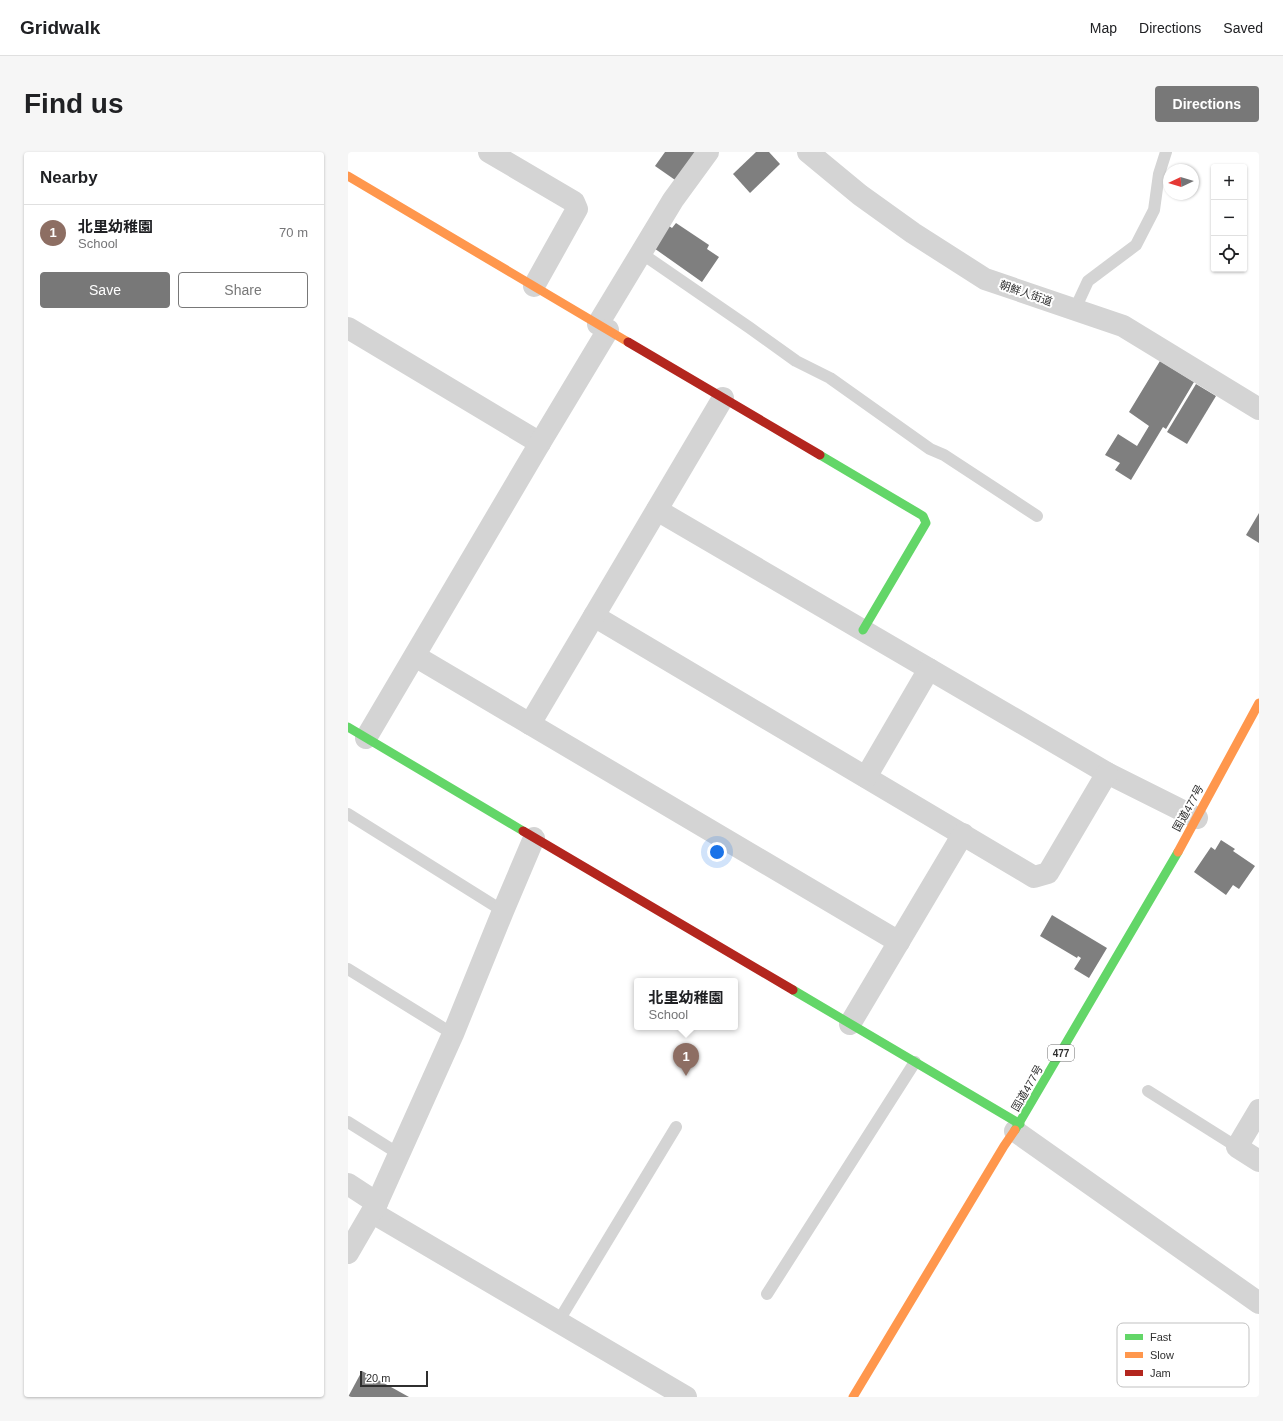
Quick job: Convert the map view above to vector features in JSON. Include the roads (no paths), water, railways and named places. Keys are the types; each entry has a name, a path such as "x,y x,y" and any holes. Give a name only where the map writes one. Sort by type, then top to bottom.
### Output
{"main road":[{"path":"348,176 923,516 926,523 863,630"},
{"name":"国道477号","path":"853,1397 1004,1146 1018,1127 1196,818 1259,703"},
{"path":"348,727 915,1062 1018,1127"}],"street":[{"path":"489,152 574,202 577,209 534,286"},
{"path":"366,738 540,443 641,253 673,200 708,152"},
{"name":"朝鮮人街道","path":"808,152 860,195 913,233 985,279 1123,326 1259,409"},
{"path":"348,328 540,443"},
{"path":"530,724 723,398"},
{"path":"657,510 1107,773 1196,818"},
{"path":"594,616 1034,877 1048,873 1107,773"},
{"path":"415,656 899,942"},
{"path":"866,777 929,669"},
{"path":"850,1024 963,834"},
{"path":"348,1253 375,1208 453,1034 534,838"},
{"path":"1259,1110 1237,1148 1259,1161"},
{"path":"1018,1127 1259,1303"},
{"path":"348,1184 375,1208 558,1322 686,1397"}],"lane":[{"path":"1075,309 1088,281 1136,245 1154,210 1159,174 1166,152"},
{"path":"641,253 796,361 830,378 930,450 944,455 1037,516"},
{"path":"348,814 503,911"},
{"path":"348,968 453,1034"},
{"path":"767,1294 915,1062"},
{"path":"1148,1091 1237,1148"},
{"path":"348,1122 399,1154"},
{"path":"558,1322 676,1127"}],"place":[{"name":"北里幼稚園","path":"686,1076"}]}
